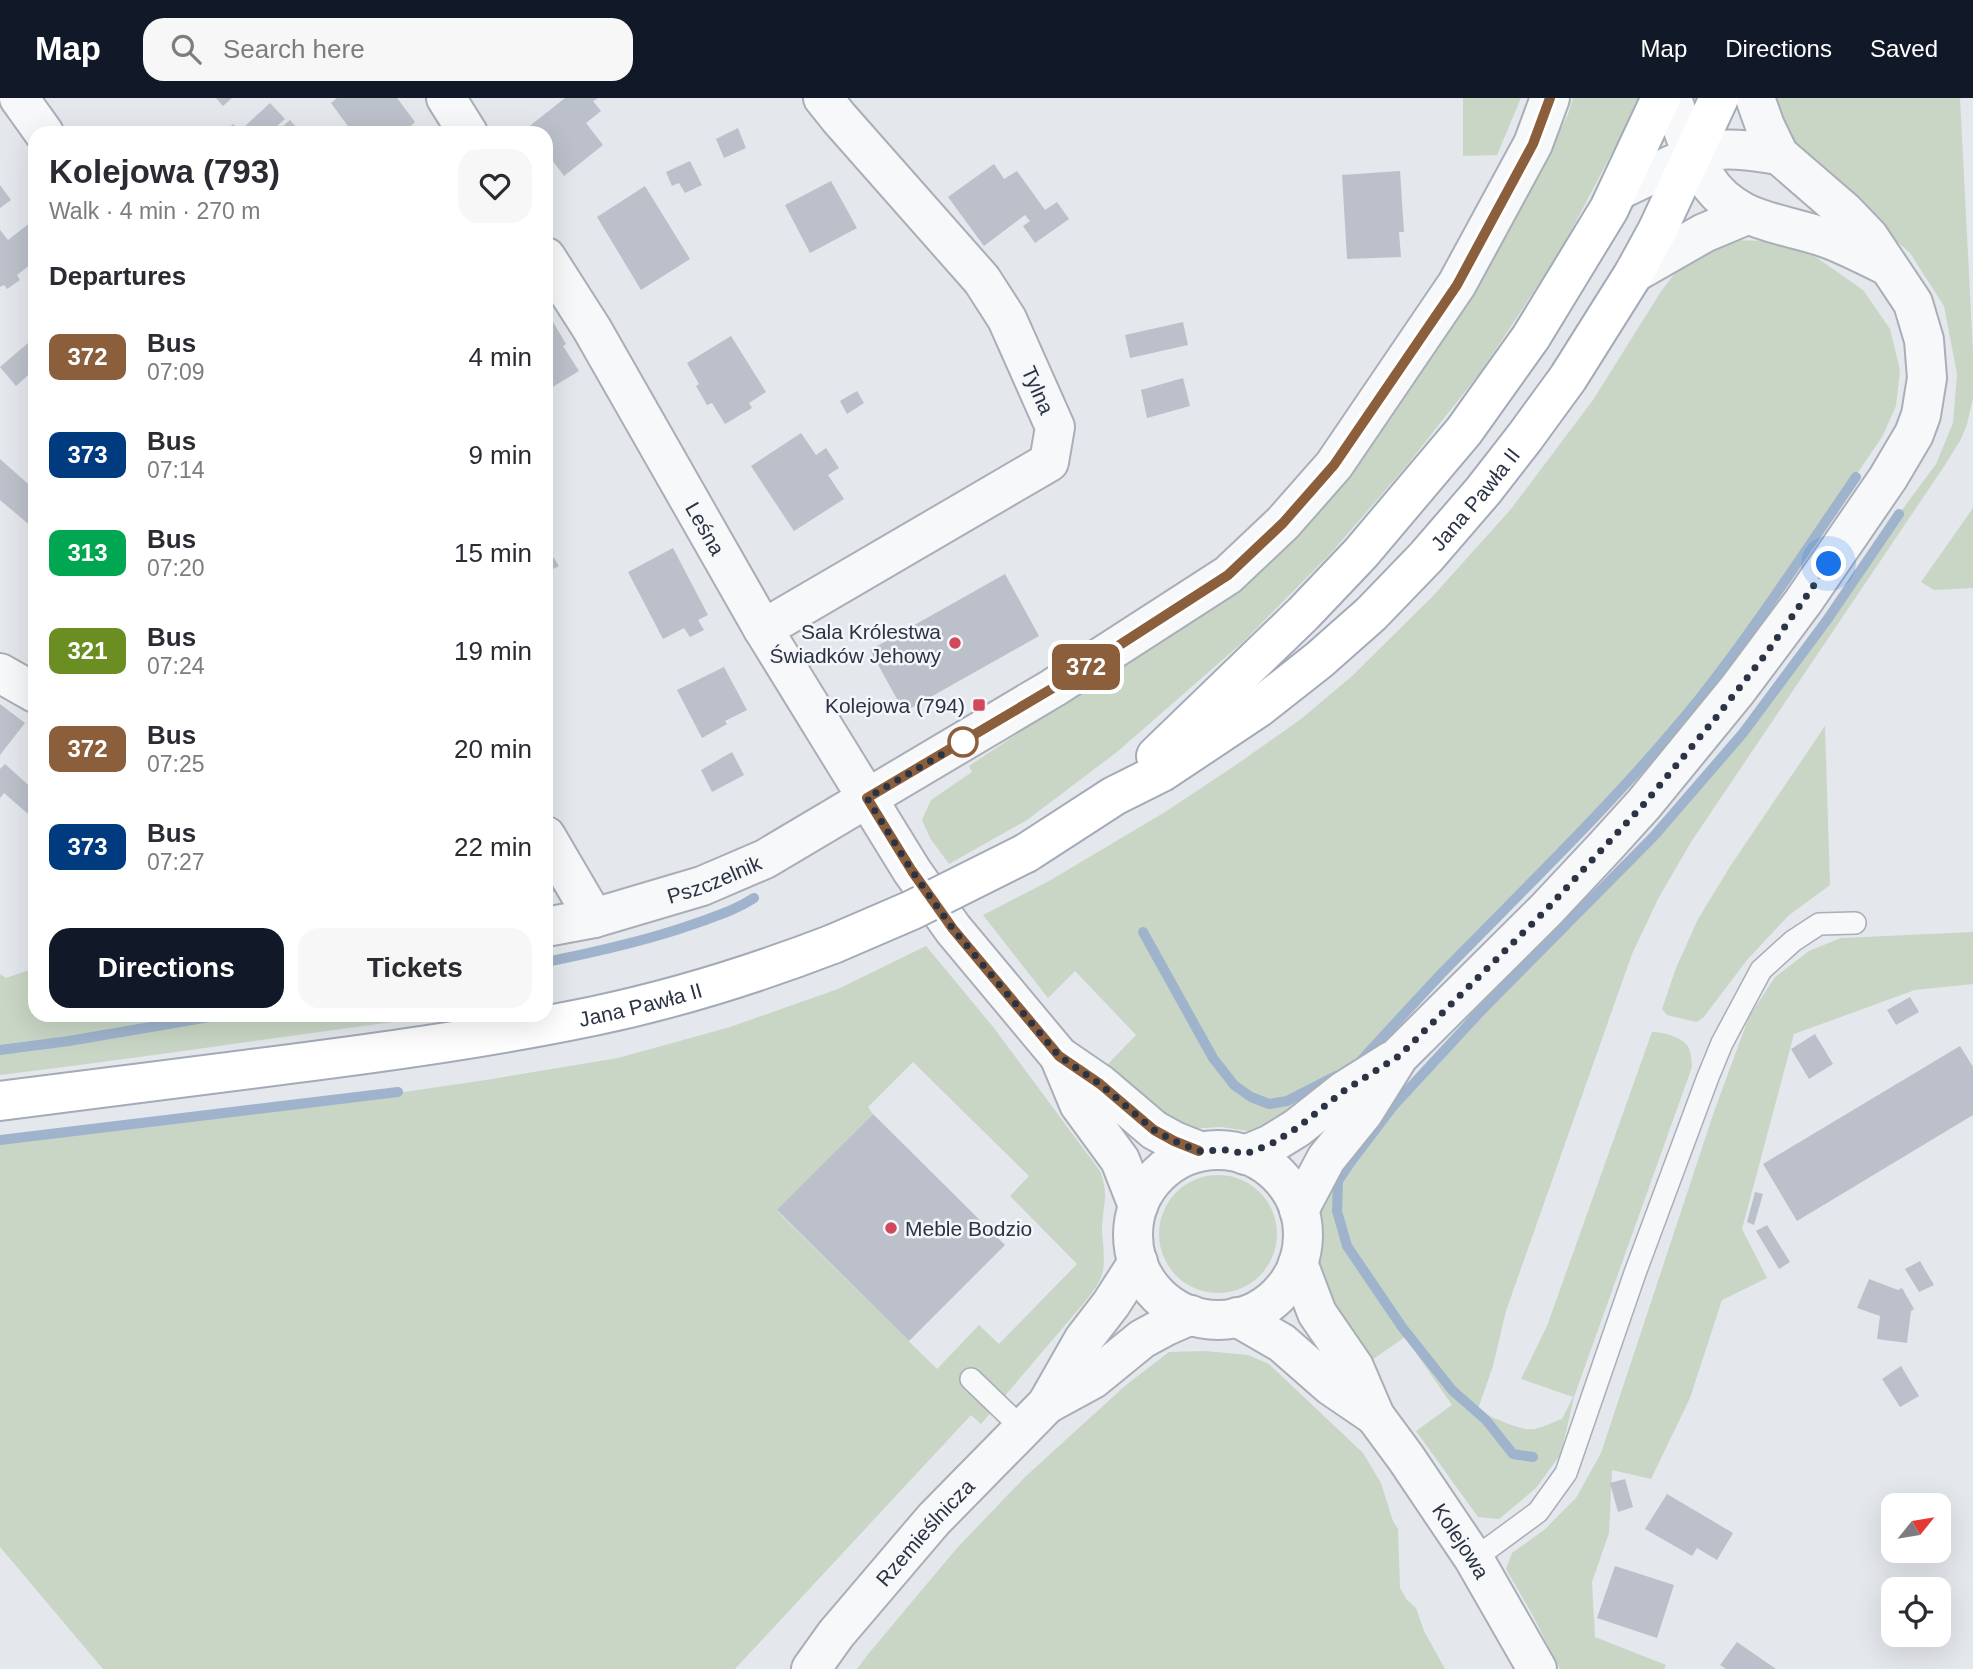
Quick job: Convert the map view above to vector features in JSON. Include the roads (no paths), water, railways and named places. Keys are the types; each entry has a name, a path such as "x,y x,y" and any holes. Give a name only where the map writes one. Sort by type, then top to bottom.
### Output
{"main road":[{"name":"Jana Pawła II","path":"1114,796 1303,614 1361,552 1464,431 1531,337 1619,190 1661,98"},
{"name":"Jana Pawła II","path":"0,1101 407,1049 595,1016 724,982 832,944 912,910 1026,853 1114,796 1162,772 1230,728 1319,660 1371,614 1426,557 1483,491 1568,378 1634,273 1719,98"}],"street":[{"path":"446,98 464,126"},
{"name":"Tylna","path":"763,629 1049,462 1055,427 1007,319 982,280 823,98"},
{"path":"1199,1151 1154,1130 1100,1084 1059,1056 953,929 912,871 867,798 1053,688 1228,575 1283,523 1334,465 1457,285 1533,144 1550,98"},
{"path":"1672,98 1693,156 1707,180 1726,202 1747,215 1828,238 1889,266"},
{"path":"1245,1154 1271,1144 1297,1128 1345,1090 1399,1056 1572,883 1661,784 1780,634 1913,435 1921,415 1927,378 1924,340 1913,303 1869,237 1845,212 1779,155 1755,98"},
{"path":"1619,190 1693,156 1721,150 1779,155"},
{"path":"1634,273 1704,233 1747,215"},
{"name":"Leśna","path":"553,268 592,329 763,629 867,798"},
{"path":"0,673 28,689"},
{"name":"Pszczelnik","path":"553,926 594,918 702,886 765,859 867,798"},
{"path":"553,848 594,918"},
{"path":"1059,1056 1079,1104 1120,1160 1138,1206"},
{"path":"1299,1210 1326,1159 1364,1112 1399,1056"},
{"path":"1228,1150 1245,1154 1256,1158 1279,1174 1295,1197 1303,1223 1302,1251 1293,1277 1275,1298 1252,1313 1225,1320 1198,1318 1172,1307 1151,1287 1138,1262 1133,1234 1138,1206 1152,1181 1173,1162 1199,1151 1228,1150"},
{"name":"Rzemieślnicza","path":"811,1669 836,1634 934,1519 1035,1416 1138,1262"},
{"name":"Kolejowa","path":"1298,1263 1317,1313 1354,1367 1376,1416 1474,1559 1537,1669"},
{"name":"Rzemieślnicza","path":"1035,1416 1093,1378 1142,1339 1191,1315"},
{"name":"Kolejowa","path":"1237,1317 1282,1343 1331,1386 1376,1416"}],"lane":[{"path":"1474,1559 1538,1512 1566,1473 1634,1273 1708,1077 1722,1043 1761,970 1793,941 1819,924 1855,923"},
{"path":"971,1379 1035,1416"}],"waterway":[{"path":"1359,1063 1442,973 1607,804 1670,734 1741,644 1856,477"},
{"path":"1533,1457 1513,1454 1486,1420 1452,1390 1402,1327 1347,1246 1337,1211 1338,1181 1394,1105 1478,1014 1654,836 1743,733 1827,620 1899,514"},
{"path":"553,961 621,946 676,930 725,913 754,898"},
{"path":"1143,932 1213,1058 1234,1085 1251,1097 1269,1104 1287,1101 1336,1076"},
{"path":"0,1050 180,1022"},
{"path":"0,1140 398,1092"}],"place":[{"name":"Sala Królestwa Świadków Jehowy","path":"955,643"},
{"name":"Kolejowa (794)","path":"979,705"},
{"name":"Meble Bodzio","path":"891,1228"}]}
